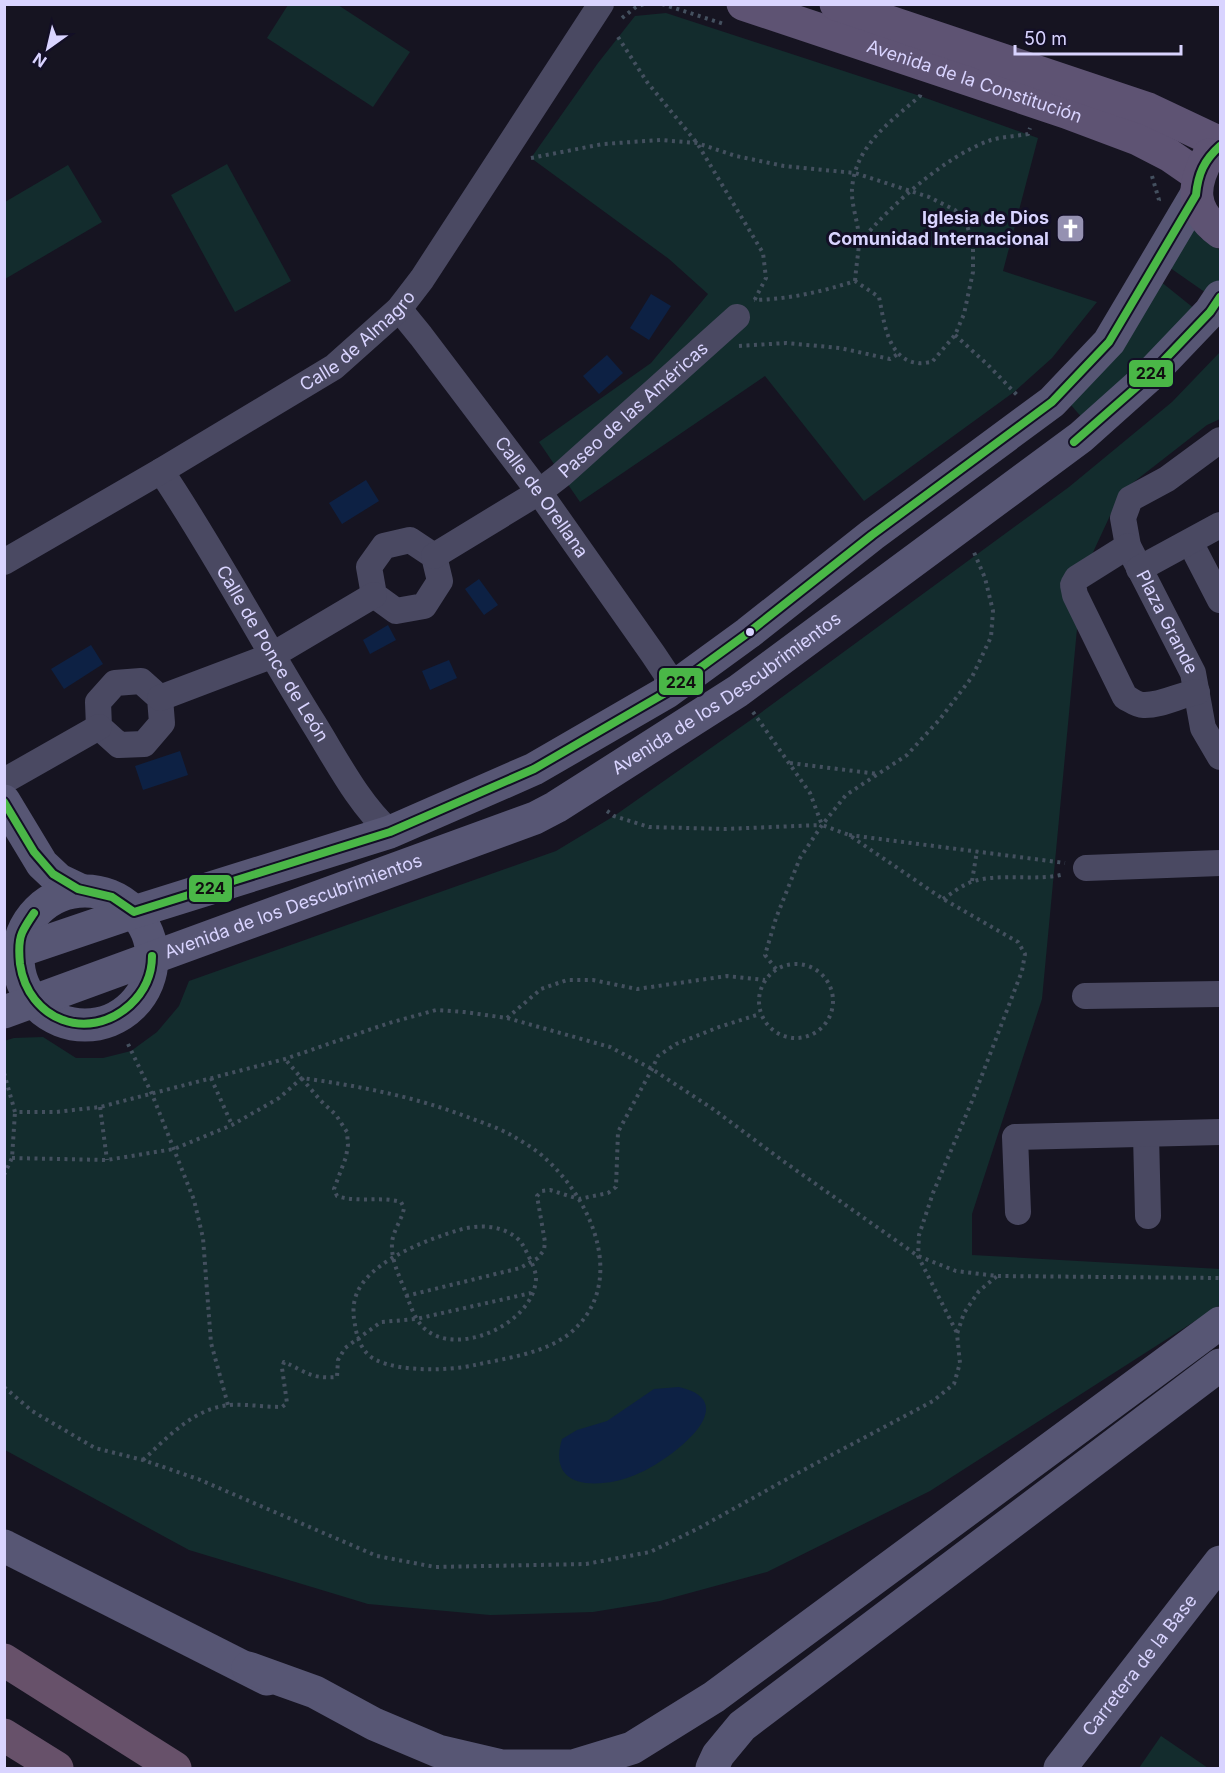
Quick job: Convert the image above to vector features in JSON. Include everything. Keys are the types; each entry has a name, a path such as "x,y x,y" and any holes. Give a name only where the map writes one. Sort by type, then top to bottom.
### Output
{"highway":[{"path":"4,1660 175,1768"},
{"path":"4,1735 57,1768"}],"main road":[{"name":"Avenida de la Constitución","path":"743,4 1066,112 1138,139 1169,155 1197,185"},
{"name":"Avenida de la Constitución","path":"836,4 1148,109 1221,144"},
{"path":"1221,144 1209,155 1197,185 1199,207 1207,220 1221,232"}],"street":[{"name":"Calle de Almagro","path":"4,562 334,367 399,309 610,13"},
{"name":"Avenida de los Descubrimientos","path":"12,954 134,912 390,832 517,777 667,692 748,633 872,535 1052,402 1109,342 1197,185"},
{"name":"Avenida de los Descubrimientos","path":"19,1007 153,956 535,818 556,807 738,691 1081,437 1147,378 1210,312 1221,297"},
{"name":"Calle de Orellana","path":"399,309 539,492 653,654 667,675 667,692"},
{"name":"Paseo de las Américas","path":"434,556 539,492 561,475 746,309"},
{"path":"1197,692 1180,695 1161,703 1141,705 1125,697 1075,595 1073,585 1077,578 1133,558 1123,518 1130,499 1167,479 1221,440"},
{"name":"Calle de Ponce de León","path":"161,471 271,656 356,791 376,819 390,832"},
{"name":"Plaza Grande","path":"1221,525 1190,542 1133,558 1193,673 1203,728 1221,757"},
{"path":"410,540 434,556 440,580 424,606 396,610 374,595 369,567 384,546 410,540"},
{"path":"1190,542 1221,600"},
{"path":"160,698 271,656 374,595"},
{"path":"141,681 160,698 162,723 144,744 119,745 99,727 98,702 115,683 141,681"},
{"path":"4,781 99,727"},
{"path":"4,801 42,864 59,880 80,890"},
{"path":"4,834 28,872 34,892 34,913 12,954 19,965 19,1007"},
{"path":"1086,868 1221,863"},
{"name":"Avenida de los Descubrimientos","path":"19,1007 85,1026 111,1020 133,1006 150,978 153,956 147,931 134,912 119,900 100,892 80,890 49,900 34,913"},
{"path":"1084,996 1221,994"},
{"path":"1018,1212 1015,1137 1221,1132"},
{"path":"1146,1135 1148,1216"},
{"path":"248,1668 315,1692 374,1724 438,1751 502,1766 573,1766 632,1748 714,1697 1221,1323"},
{"path":"712,1768 718,1755 742,1726 1221,1365"},
{"path":"4,1546 248,1668 422,1768"},
{"name":"Carretera de la Base","path":"1060,1768 1221,1562"}],"path":[{"path":"610,13 644,4"},
{"path":"618,37 647,82 697,143 763,253 766,278 746,309"},
{"path":"855,280 859,242 852,190 861,155 882,128 920,96 922,89"},
{"path":"859,242 881,217 951,158 992,140 1028,134"},
{"path":"531,158 603,144 661,140 697,143 736,156 784,166 855,173 930,197 955,210 967,225 973,245 973,272 964,314 955,336 932,362 917,363 898,354 888,335 879,297 855,280"},
{"path":"1149,168 1159,200 1153,210"},
{"path":"746,309 820,293 855,280"},
{"path":"955,336 988,365 1019,398"},
{"path":"711,340 740,346 786,343 840,348 890,359 898,354"},
{"path":"776,969 765,955 776,918 801,858 822,825 846,795 907,755 972,677 991,637 993,611 985,578 976,555"},
{"path":"751,708 810,793 822,825"},
{"path":"789,763 879,774"},
{"path":"607,810 614,816 649,827 724,829 822,825 849,835 1055,861 1086,868"},
{"path":"4,1387 32,1411 95,1448 143,1460 198,1479 377,1556 435,1567 586,1564 650,1552 699,1528 933,1401 954,1384 960,1363 957,1334 918,1256 919,1235 933,1193 972,1101 1022,971 1025,954 1018,942 943,899 849,835"},
{"path":"972,881 977,851"},
{"path":"943,899 972,881 1054,877 1086,868"},
{"path":"794,964 813,968 827,980 834,999 831,1016 819,1032 802,1039 784,1037 770,1029 760,1014 759,996 765,980 776,969 794,964"},
{"path":"507,1018 541,990 567,980 593,980 637,989 727,976 765,980"},
{"path":"15,1112 56,1112 100,1107 285,1059 389,1023 436,1010 464,1012 507,1018 610,1047 652,1069 713,1109 918,1256 956,1271 997,1276 1221,1278"},
{"path":"406,1296 520,1269 538,1258 544,1250 545,1242 537,1196 542,1191 550,1190 579,1199 609,1193 616,1187 618,1132 658,1056 676,1044 760,1014"},
{"path":"128,1044 152,1094 194,1200 203,1238 210,1343 228,1405"},
{"path":"285,1059 321,1101 336,1114 347,1132 346,1157 334,1189 337,1196 359,1200 391,1199 401,1202 404,1208 392,1242 393,1258 416,1319 427,1330 439,1337 459,1338 478,1336 504,1327 521,1312 532,1293 536,1278 532,1262 522,1243 511,1234 490,1226 464,1228 432,1239 393,1258 363,1283 354,1298 353,1312 357,1341 374,1360 398,1367 425,1369 467,1367 540,1349 566,1336 582,1322 593,1305 600,1284 601,1258 595,1231 579,1199 562,1175 545,1158 509,1134 435,1105 394,1093 302,1078"},
{"path":"4,1073 15,1112 12,1158 4,1175"},
{"path":"211,1078 232,1125"},
{"path":"12,1158 107,1160 174,1149 232,1125 279,1098 302,1078"},
{"path":"100,1107 107,1160"},
{"path":"957,1334 964,1313 979,1291 997,1276"},
{"path":"143,1460 175,1431 201,1413 228,1405 282,1407 286,1403 282,1368 284,1362 306,1374 322,1378 337,1377 338,1360 345,1348 381,1323 416,1319 532,1293"}],"green space":[{"path":"288,5 338,5 410,52 373,107 267,38"},
{"path":"666,13 920,96 1038,138 1003,271 1097,302 1052,358 1014,392 864,501 765,376 580,502 539,442 651,363 708,294 669,259 531,158 598,63 635,16"},
{"path":"227,164 291,281 235,312 171,195"},
{"path":"68,165 102,222 5,279 5,202"},
{"path":"1191,224 1201,238 1220,250 1220,280 1209,295 1166,265"},
{"path":"1160,281 1196,310 1084,420 1071,405"},
{"path":"1220,352 1220,419 1207,425 1121,492 1082,576 1042,999 972,1214 972,1255 1220,1269 1220,1305 930,1491 767,1572 660,1601 593,1612 490,1615 368,1604 189,1550 5,1450 4,1041 14,1038 43,1037 76,1058 103,1058 131,1051 157,1032 179,1006 189,981 556,851 614,816 755,717 1069,487 1172,402"},
{"path":"1161,1736 1208,1768 1139,1768"}],"water":[{"path":"651,294 671,306 649,340 630,328"},
{"path":"607,355 623,373 599,394 583,376"},
{"path":"366,480 379,501 342,524 329,503"},
{"path":"479,579 498,605 484,615 465,589"},
{"path":"388,625 396,640 370,654 363,640"},
{"path":"91,645 103,664 64,689 51,669"},
{"path":"449,660 457,678 430,690 422,671"},
{"path":"180,751 188,775 143,790 135,766"},
{"path":"679,1387 698,1395 706,1406 704,1419 695,1433 681,1447 664,1459 635,1475 607,1483 580,1482 569,1477 562,1469 559,1456 562,1439 577,1430 607,1421 654,1389"}],"transit line":[{"name":"224","path":"4,802 34,852 53,874 78,889 112,897 134,912 390,832 534,769 667,692 748,633 872,535 1052,402 1109,342 1196,195 1198,180 1206,162 1220,146"},
{"name":"224","path":"1074,442 1147,378 1210,312 1220,297"},
{"name":"224","path":"34,913 21,937 20,964 25,983 35,999 47,1012 62,1020 96,1023 114,1016 130,1005 147,982 152,956"}],"place":[{"name":"Iglesia de Dios Comunidad Internacional","path":"1070,228"}]}
